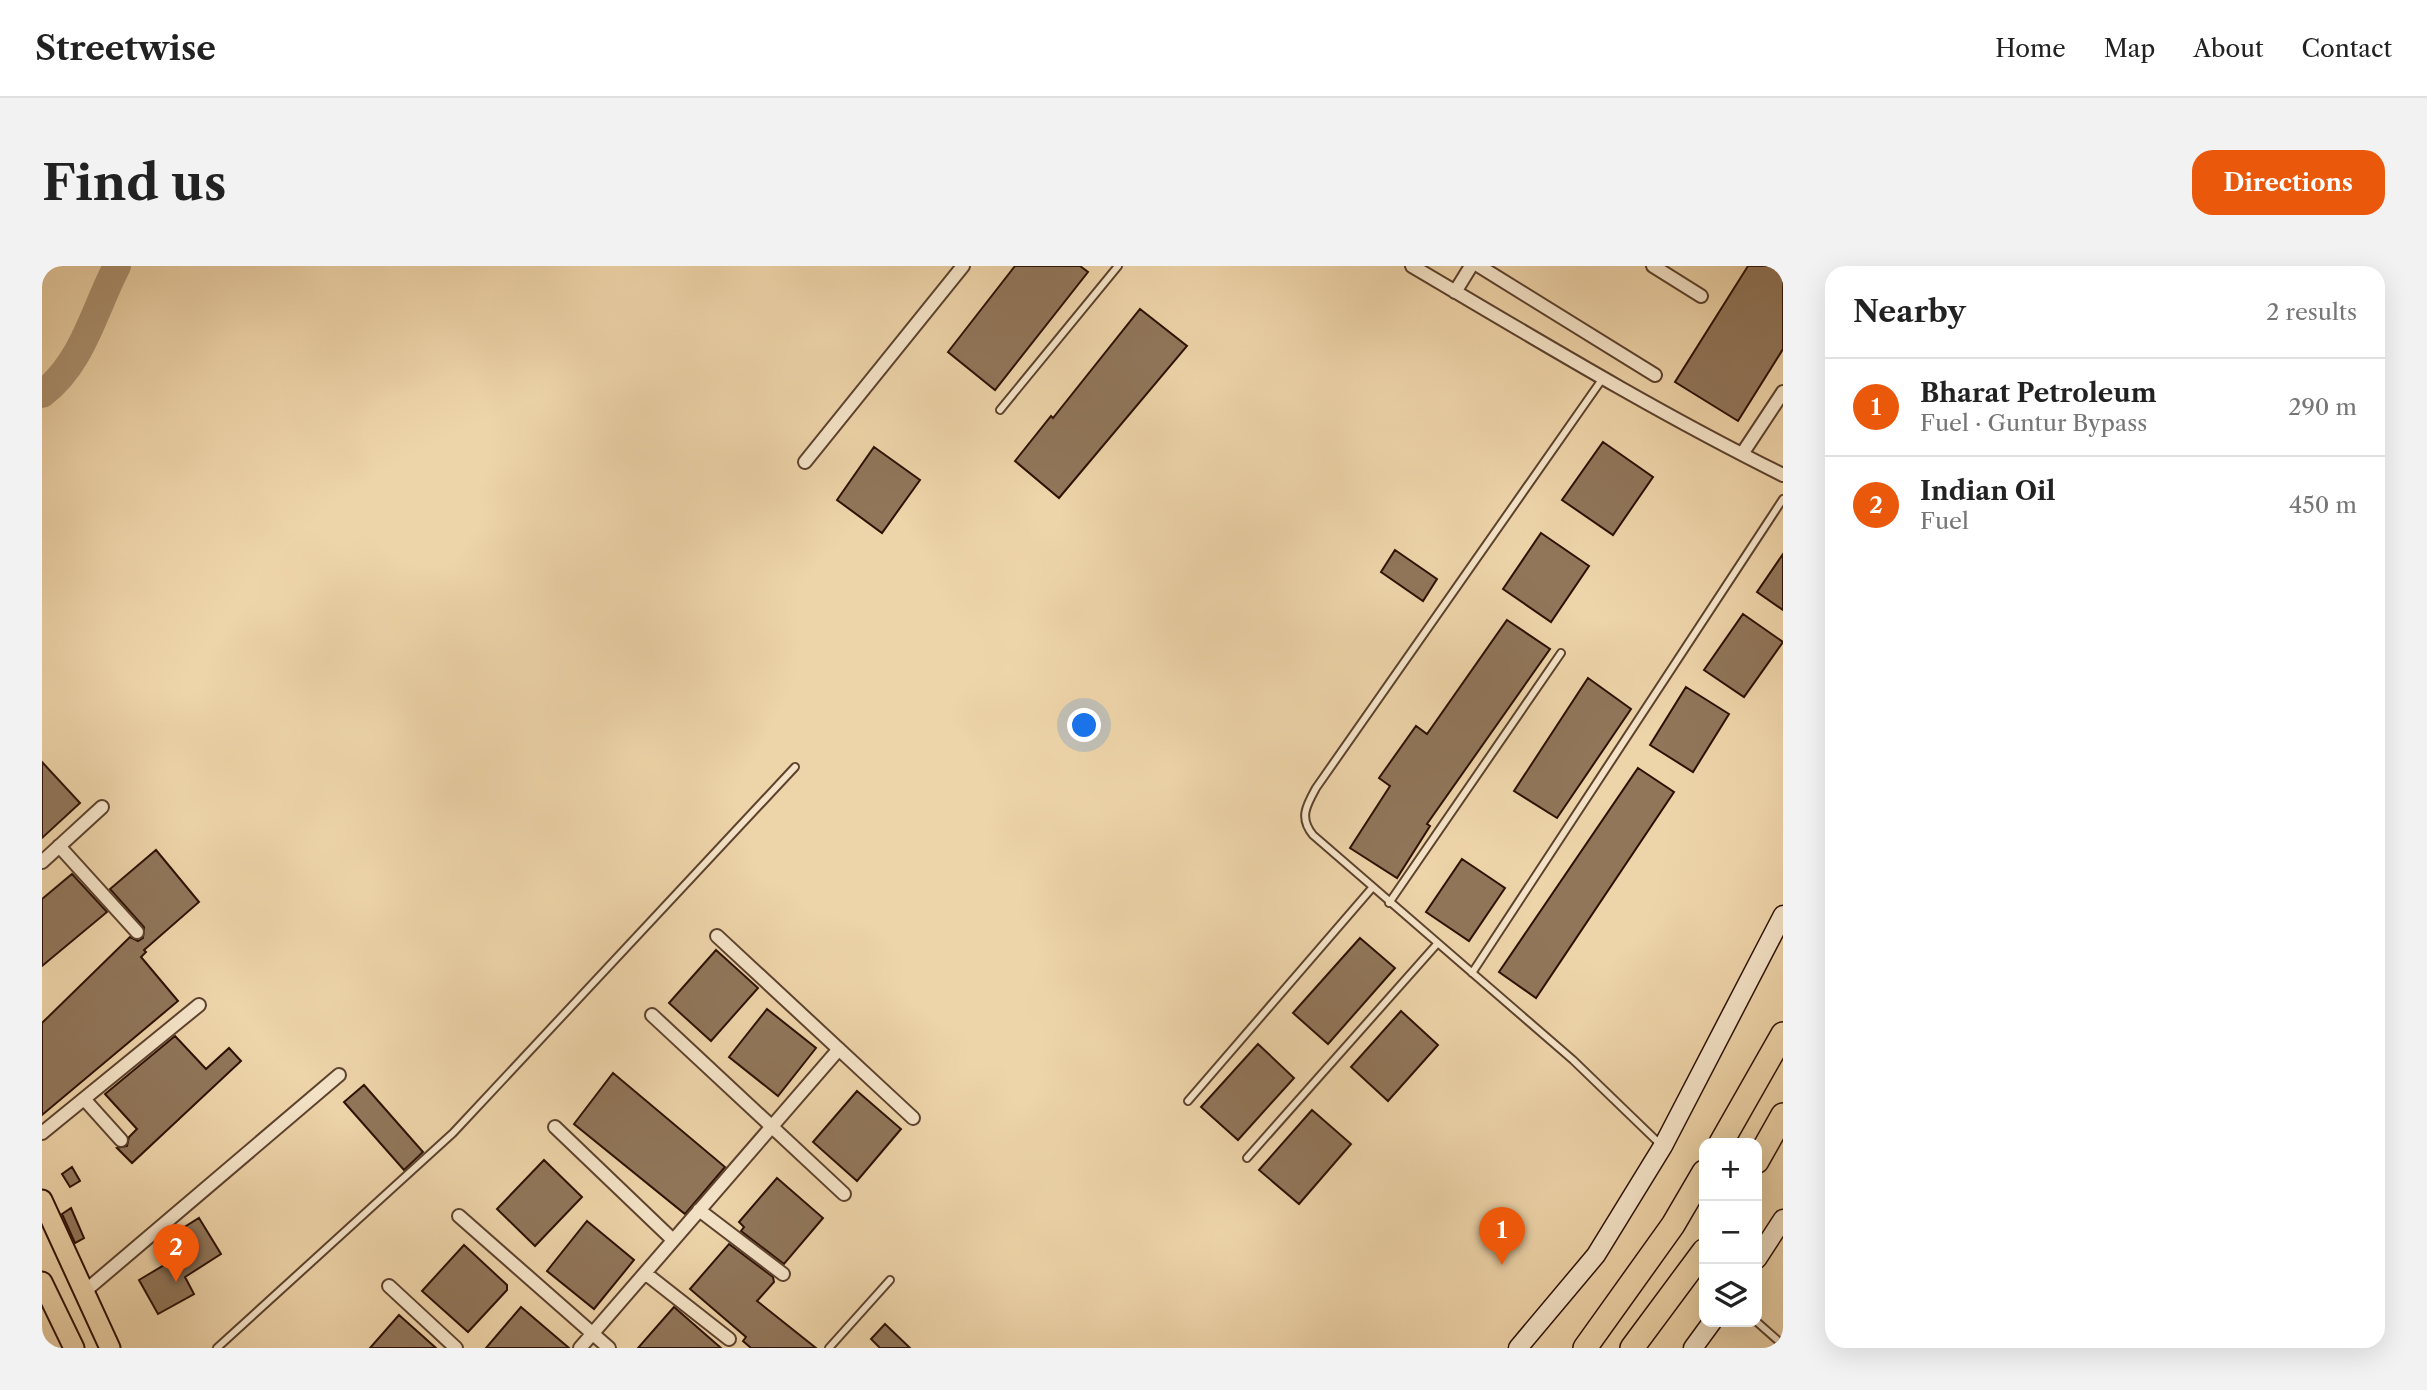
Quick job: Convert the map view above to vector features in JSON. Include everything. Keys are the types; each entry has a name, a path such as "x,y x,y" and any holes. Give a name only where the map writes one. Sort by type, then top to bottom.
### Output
{"highway":[{"path":"1724,1138 1783,1034"},
{"path":"1762,1152 1783,1115"},
{"path":"1585,1348 1673,1225 1699,1180"},
{"path":"1632,1348 1699,1258"}],"main road":[{"path":"42,1200 110,1348"},
{"path":"44,1291 74,1348"}],"street":[{"path":"805,462 963,266"},
{"path":"1412,266 1603,378 1783,475"},
{"path":"1455,292 1471,266"},
{"path":"1479,266 1655,375"},
{"path":"1653,266 1701,296"},
{"path":"1742,454 1783,392"},
{"path":"42,862 102,807"},
{"path":"59,846 137,932"},
{"path":"1518,1348 1596,1255 1663,1146 1783,915"},
{"path":"717,936 913,1118"},
{"path":"42,1133 199,1005"},
{"path":"652,1015 844,1194"},
{"path":"580,1348 839,1049"},
{"path":"84,1292 339,1075"},
{"path":"85,1100 121,1140"},
{"path":"555,1127 673,1240"},
{"path":"699,1210 783,1274"},
{"path":"459,1216 609,1348"},
{"path":"1762,1251 1783,1219"},
{"path":"645,1273 729,1339"},
{"path":"389,1286 456,1348"},
{"path":"1693,1348 1708,1327"}],"lane":[{"path":"1000,410 1118,266"},
{"path":"1603,378 1308,803 1303,816 1305,826 1372,888 1573,1060 1663,1146"},
{"path":"1472,973 1783,499"},
{"path":"1389,903 1561,653"},
{"path":"217,1348 453,1133 794,767"},
{"path":"1188,1101 1372,888"},
{"path":"1247,1158 1437,944"},
{"path":"829,1348 890,1279"},
{"path":"1762,1326 1783,1345"}],"building":[{"path":"1015,266 1080,266 1088,272 995,390 948,352"},
{"path":"1748,266 1783,266 1783,349 1738,421 1675,382"},
{"path":"1140,309 1187,346 1059,498 1015,461"},
{"path":"1603,442 1653,477 1613,535 1562,500"},
{"path":"874,447 920,480 882,533 837,500"},
{"path":"1541,533 1589,566 1551,622 1503,589"},
{"path":"1395,550 1437,579 1423,601 1381,572"},
{"path":"1783,554 1783,610 1757,592"},
{"path":"1743,614 1783,642 1744,697 1704,670"},
{"path":"1507,620 1550,649 1427,824 1430,826 1397,878 1350,848 1390,786 1379,778 1416,726 1427,734"},
{"path":"1588,678 1631,709 1557,818 1514,791"},
{"path":"1686,687 1729,714 1693,772 1650,745"},
{"path":"42,762 80,803 42,838"},
{"path":"1638,768 1674,792 1536,998 1499,972"},
{"path":"156,850 199,902 144,950 146,952 141,957 178,1001 42,1115 42,1023 130,937 138,941 143,938 144,927 110,889"},
{"path":"1462,859 1505,888 1469,941 1426,912"},
{"path":"72,874 107,912 42,966 42,899"},
{"path":"1360,938 1395,968 1328,1044 1293,1013"},
{"path":"716,950 758,988 711,1041 669,1003"},
{"path":"767,1009 816,1048 778,1096 729,1057"},
{"path":"1401,1011 1438,1045 1388,1101 1351,1067"},
{"path":"175,1036 206,1069 229,1048 241,1061 132,1163 117,1148 127,1146 129,1137 137,1129 105,1094"},
{"path":"1258,1044 1294,1078 1238,1140 1201,1107"},
{"path":"613,1073 725,1167 685,1214 574,1124"},
{"path":"364,1085 423,1152 404,1170 344,1102"},
{"path":"857,1091 901,1129 857,1181 813,1142"},
{"path":"1312,1110 1351,1144 1299,1204 1259,1170"},
{"path":"544,1160 582,1197 535,1246 497,1209"},
{"path":"72,1167 80,1181 70,1187 62,1174"},
{"path":"777,1178 823,1218 784,1264 741,1231 744,1227 739,1222"},
{"path":"71,1208 84,1238 75,1243 62,1214"},
{"path":"199,1218 221,1254 185,1277 194,1294 158,1314 139,1280 181,1255 170,1236"},
{"path":"587,1221 634,1260 594,1309 547,1271"},
{"path":"729,1244 773,1277 774,1282 757,1301 816,1348 751,1348 743,1341 746,1337 690,1289"},
{"path":"464,1245 507,1285 507,1290 468,1332 422,1291"},
{"path":"521,1307 569,1348 486,1348"},
{"path":"674,1307 721,1348 638,1348"},
{"path":"399,1315 436,1348 370,1348"},
{"path":"885,1324 910,1348 880,1348 871,1339"}],"waterway":[{"path":"42,394 68,367 78,351 117,266"}],"place":[{"name":"Bharat Petroleum","path":"1502,1265"},
{"name":"Indian Oil","path":"176,1282"}]}
